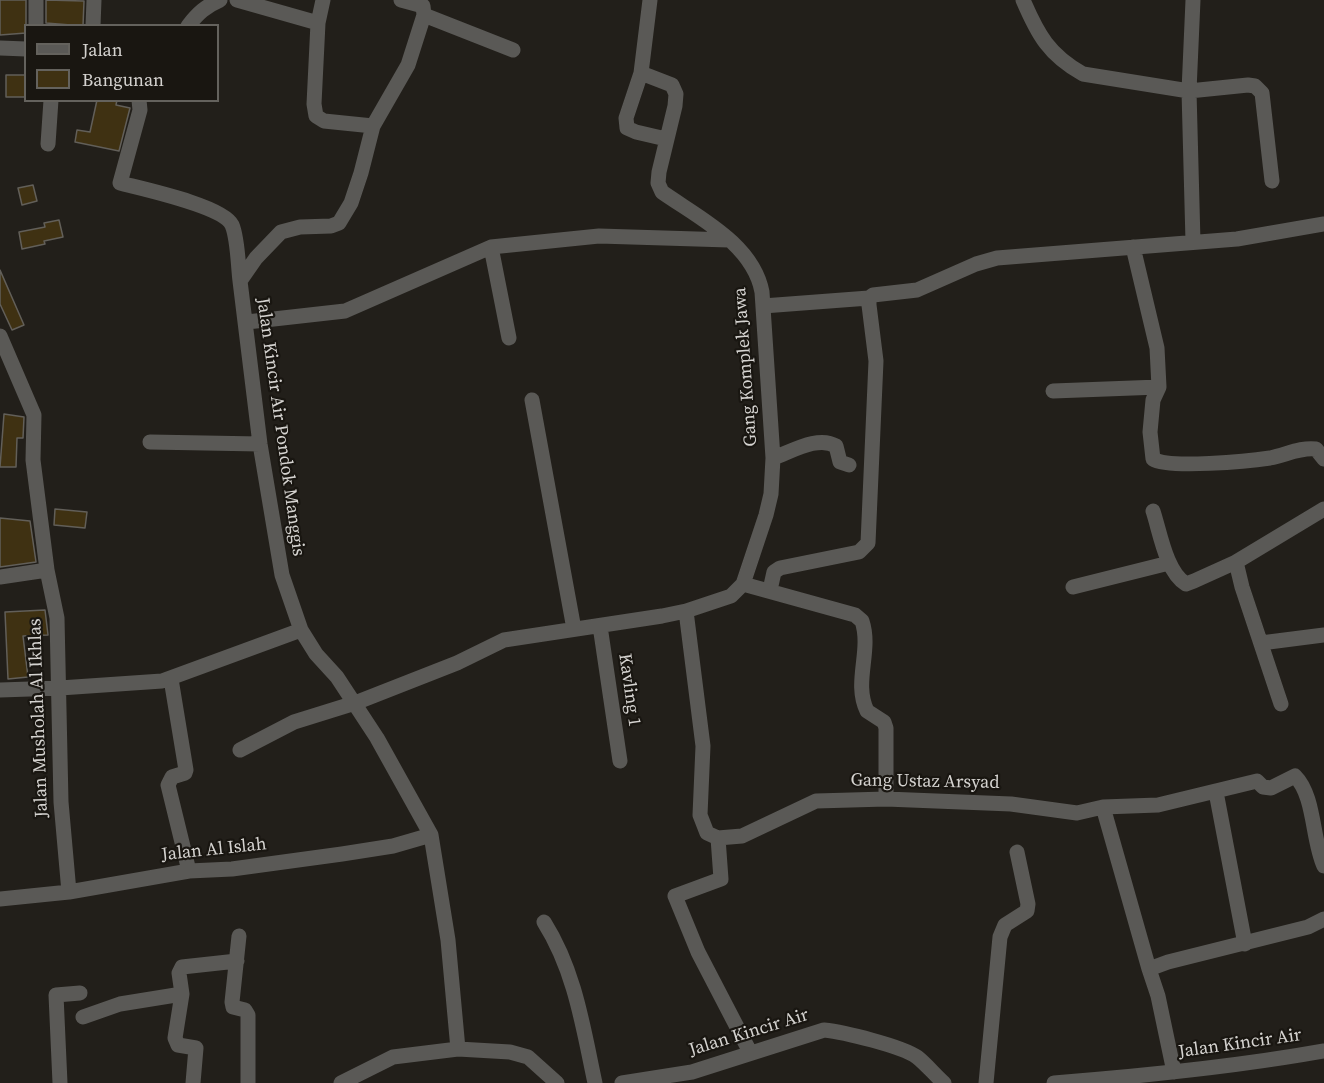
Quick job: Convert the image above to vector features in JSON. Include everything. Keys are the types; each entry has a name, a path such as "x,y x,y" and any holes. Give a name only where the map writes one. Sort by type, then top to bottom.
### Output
{"street":[{"path":"36,0 36,24"},
{"path":"93,24 94,0"},
{"path":"190,24 206,6 220,0"},
{"path":"237,0 318,23"},
{"path":"323,0 318,23 314,104 316,116 324,121 373,126 408,65 424,15 421,4 401,0"},
{"path":"650,0 641,73 626,118 627,128 666,140"},
{"path":"1023,0 1043,41 1050,50 1083,74 1188,91 1255,86 1262,93 1272,181"},
{"path":"1193,242 1188,91 1194,0"},
{"path":"424,15 513,51"},
{"path":"0,48 24,49"},
{"name":"Gang Komplek Jawa","path":"641,73 672,85 676,94 658,172 658,183 662,192 729,240 754,267 759,278 763,306 773,458 769,506 743,584"},
{"path":"48,144 51,102"},
{"path":"139,102 140,110 120,183 205,207 229,220 233,228 240,281"},
{"name":"Jalan Kincir Air Pondok Manggis","path":"373,126 351,203 339,223 332,226 300,227 281,232 256,258 240,281 260,444 282,575 301,630 315,654 337,677 355,703 431,835 448,939 458,1049"},
{"path":"763,306 869,298 917,290 987,260 1237,239 1324,224"},
{"path":"246,322 345,311 491,247 599,236 729,240"},
{"path":"491,247 509,338"},
{"path":"1133,247 1157,348 1159,387 1154,400 1150,432 1152,456 1155,461 1229,462 1271,458 1309,448 1316,449 1324,459"},
{"path":"770,590 774,573 780,568 859,552 868,543 876,361 869,298"},
{"name":"Jalan Musholah Al Ikhlas","path":"0,336 34,415 33,459 47,570 57,618 61,802 69,891"},
{"path":"1053,391 1159,387"},
{"path":"532,400 574,629"},
{"path":"150,442 260,444"},
{"path":"773,458 810,444 826,442 836,446 840,462 849,465"},
{"path":"1153,511 1169,562 1186,584 1236,562 1324,509"},
{"path":"1072,587 1169,562"},
{"path":"1236,562 1242,587 1281,704"},
{"path":"0,577 47,570"},
{"path":"240,750 294,722 355,703 456,663 504,640 686,611 731,596 743,584 855,615 862,621 865,639 861,688 867,711 884,722 886,728 886,799"},
{"path":"686,611 703,746 700,814 707,834 718,838 721,879 675,896 698,952 750,1052"},
{"name":"Kavling 1","path":"600,626 620,761"},
{"path":"0,690 142,683 171,679 301,630"},
{"path":"1261,643 1324,635"},
{"path":"171,679 186,770 185,773 172,777 168,785 189,871"},
{"name":"Gang Ustaz Arsyad","path":"718,838 742,836 816,801 886,799 1011,804 1077,813 1103,807 1154,805 1257,781 1263,787 1271,788 1295,776 1307,798 1318,850 1324,866"},
{"path":"1216,792 1245,944"},
{"path":"1103,807 1158,996 1174,1072"},
{"name":"Jalan Al Islah","path":"0,899 69,891 189,871 232,869 362,851 393,846 431,835"},
{"path":"986,1083 1000,937 1005,925 1027,911 1028,904 1017,852"},
{"path":"1149,969 1168,962 1308,927 1324,919"},
{"path":"544,922 566,964 576,991 595,1083"},
{"path":"239,936 232,1002 234,1007 245,1010 248,1014 248,1083"},
{"path":"194,1083 196,1048 178,1045 175,1038 182,994 179,973 182,967 237,961"},
{"path":"60,1083 56,995 80,993"},
{"path":"83,1017 120,1004 182,994"},
{"name":"Jalan Kincir Air","path":"622,1083 692,1072 824,1030 838,1031 881,1044 898,1046 917,1058 944,1083"},
{"path":"341,1083 363,1078 393,1057 458,1049 510,1052 528,1057 556,1083"},
{"name":"Jalan Kincir Air","path":"1054,1083 1174,1072 1324,1052"}],"building":[{"path":"0,0 26,0 24,33 0,35"},
{"path":"46,0 84,1 83,24 46,23"},
{"path":"6,75 24,75 24,97 6,97"},
{"path":"97,102 117,102 116,105 130,108 119,151 75,142 77,130 90,132"},
{"path":"33,185 37,201 22,205 18,188"},
{"path":"59,220 63,237 22,249 19,232 45,227 44,223"},
{"path":"0,270 24,325 12,330 0,304"},
{"path":"4,414 24,417 23,438 17,438 16,467 0,467"},
{"path":"55,509 87,512 85,528 54,525"},
{"path":"0,518 30,521 36,562 0,567"},
{"path":"45,610 48,635 23,636 28,677 8,679 5,612"}]}
